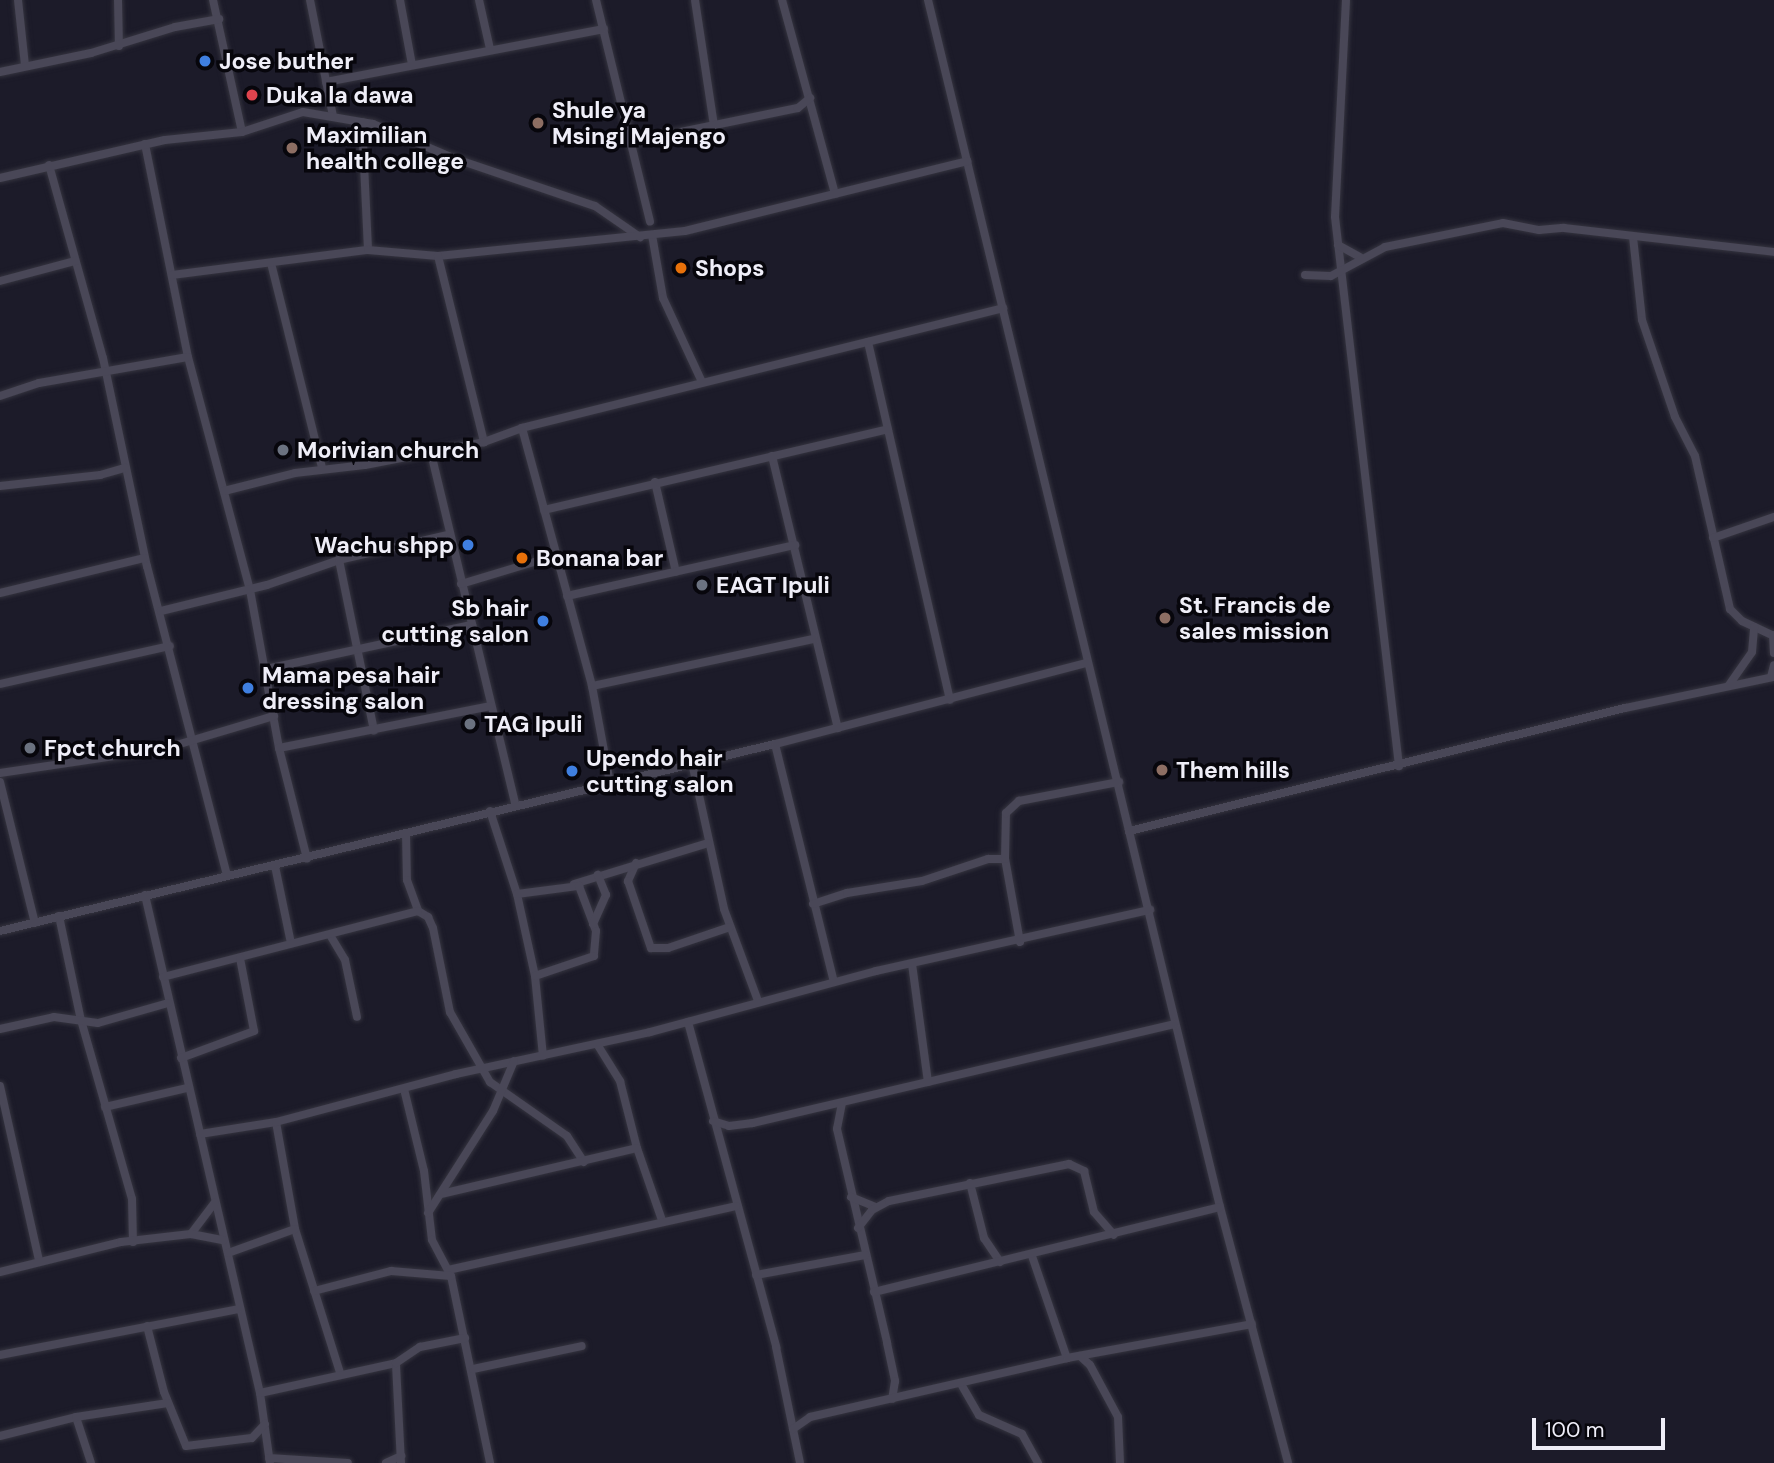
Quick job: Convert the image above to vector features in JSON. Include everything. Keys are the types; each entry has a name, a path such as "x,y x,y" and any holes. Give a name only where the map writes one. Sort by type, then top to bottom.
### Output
{"street":[{"path":"18,0 25,65"},
{"path":"118,0 119,46"},
{"path":"214,0 242,132"},
{"path":"310,0 333,116"},
{"path":"400,0 412,65"},
{"path":"479,0 491,49"},
{"path":"596,0 650,221"},
{"path":"695,0 714,125"},
{"path":"782,0 835,194"},
{"path":"928,0 1087,663 1150,910 1174,1024 1288,1463"},
{"path":"1346,0 1334,173 1338,245 1399,766"},
{"path":"0,72 119,46 175,27 219,19"},
{"path":"326,82 604,29"},
{"path":"632,142 798,108 810,98"},
{"path":"798,108 814,115"},
{"path":"0,178 145,144 242,132 295,111 362,122 595,206 640,237"},
{"path":"362,122 368,250"},
{"path":"145,144 188,357 250,590 279,748 307,859"},
{"path":"172,275 368,250 438,256 640,237 835,194 967,161"},
{"path":"49,165 105,371 145,558 161,611 227,875"},
{"path":"1306,275 1331,276 1343,271 1360,257 1401,242 1490,223 1774,252"},
{"path":"652,235 663,298 702,382"},
{"path":"1633,237 1643,320 1675,417 1695,456 1730,609 1754,627 1773,633 1774,653"},
{"path":"1338,245 1360,257"},
{"path":"438,256 484,442"},
{"path":"0,281 75,261"},
{"path":"271,263 321,468"},
{"path":"224,491 321,468 431,453 484,442 522,428 1003,308"},
{"path":"868,342 950,700"},
{"path":"0,396 39,383 188,357"},
{"path":"522,428 554,556 592,687 610,783"},
{"path":"544,510 888,429"},
{"path":"431,453 447,535 515,804"},
{"path":"772,456 795,545 814,639 838,728"},
{"path":"0,486 100,475 125,468"},
{"path":"654,482 676,572"},
{"path":"1713,538 1774,517"},
{"path":"161,611 250,590 339,560 447,535"},
{"path":"567,596 795,545"},
{"path":"461,584 554,556"},
{"path":"0,593 145,558"},
{"path":"339,560 374,730"},
{"path":"266,669 357,653 471,625"},
{"path":"1729,685 1752,650 1754,627"},
{"path":"592,687 814,639"},
{"path":"0,684 170,646"},
{"path":"0,931 227,875 307,859 515,804 775,744 1087,663"},
{"path":"1129,831 1729,685 1772,677 1774,665"},
{"path":"279,748 491,706"},
{"path":"0,773 194,741 274,716"},
{"path":"775,744 834,982"},
{"path":"692,763 708,843 730,927 746,960 758,1001"},
{"path":"0,782 35,923"},
{"path":"1020,942 1005,859 1005,818 1019,800 1119,782"},
{"path":"490,811 517,894 536,976 543,1056"},
{"path":"406,834 406,876 418,911 428,917 433,928 450,1012 483,1068 499,1089 567,1136 584,1162"},
{"path":"517,894 574,884 708,843"},
{"path":"813,904 848,893 922,881 988,859 1005,859"},
{"path":"636,863 628,881 651,948 668,948 730,927"},
{"path":"275,866 292,943"},
{"path":"593,924 606,895 598,875"},
{"path":"536,976 594,956 593,924 581,889 574,884"},
{"path":"145,895 187,1088 260,1394 270,1460 348,1463"},
{"path":"200,1134 276,1122 483,1068 688,1022 834,982 1020,942 1150,910"},
{"path":"163,977 418,911"},
{"path":"59,916 81,1020 132,1199 134,1242"},
{"path":"330,935 345,960 357,1017"},
{"path":"181,1058 254,1031 240,958"},
{"path":"912,964 928,1082"},
{"path":"0,1029 42,1018 98,1023 168,1003"},
{"path":"688,1022 756,1275 800,1463"},
{"path":"713,1121 738,1125 820,1108 1174,1024"},
{"path":"597,1044 620,1081 636,1147 662,1220"},
{"path":"428,1213 493,1111 499,1089 514,1061"},
{"path":"0,1086 5,1135 39,1261"},
{"path":"105,1107 187,1088"},
{"path":"404,1089 424,1171 432,1240 450,1273 473,1369 489,1463"},
{"path":"842,1103 836,1124 895,1381 892,1399"},
{"path":"820,1108 836,1124"},
{"path":"276,1122 295,1229 340,1373"},
{"path":"441,1194 517,1172 584,1162 636,1147"},
{"path":"858,1228 876,1207 970,1183 1069,1164 1084,1171 1094,1212 1114,1235"},
{"path":"970,1183 984,1238 1000,1262"},
{"path":"851,1197 876,1207"},
{"path":"191,1234 214,1203"},
{"path":"314,1291 391,1272 450,1273 662,1220 736,1206"},
{"path":"874,1292 1032,1256 1220,1208"},
{"path":"228,1254 295,1229"},
{"path":"0,1272 39,1261 134,1242 191,1234 223,1240"},
{"path":"756,1275 864,1255"},
{"path":"1032,1256 1067,1358"},
{"path":"0,1355 240,1309"},
{"path":"793,1430 810,1417 1067,1358 1252,1324"},
{"path":"147,1326 168,1403 186,1446 252,1438 265,1424"},
{"path":"260,1394 340,1373 396,1363 421,1347 465,1338"},
{"path":"473,1369 582,1346"},
{"path":"1080,1356 1090,1365 1118,1417 1120,1463"},
{"path":"386,1463 401,1460 396,1363"},
{"path":"961,1384 979,1415 1022,1434 1038,1463"},
{"path":"0,1436 76,1417 168,1403"},
{"path":"76,1417 91,1463"}],"place":[{"name":"Jose buther","path":"205,61"},
{"name":"Duka la dawa","path":"252,95"},
{"name":"Shule ya Msingi Majengo","path":"538,123"},
{"name":"Maximilian health college","path":"292,148"},
{"name":"Shops","path":"681,268"},
{"name":"Morivian church","path":"283,450"},
{"name":"Wachu shpp","path":"468,545"},
{"name":"Bonana bar","path":"522,558"},
{"name":"EAGT Ipuli","path":"702,585"},
{"name":"St. Francis de sales mission","path":"1165,618"},
{"name":"Sb hair cutting salon","path":"543,621"},
{"name":"Mama pesa hair dressing salon","path":"248,688"},
{"name":"TAG Ipuli","path":"470,724"},
{"name":"Fpct church","path":"30,748"},
{"name":"Them hills","path":"1162,770"},
{"name":"Upendo hair cutting salon","path":"572,771"}]}
